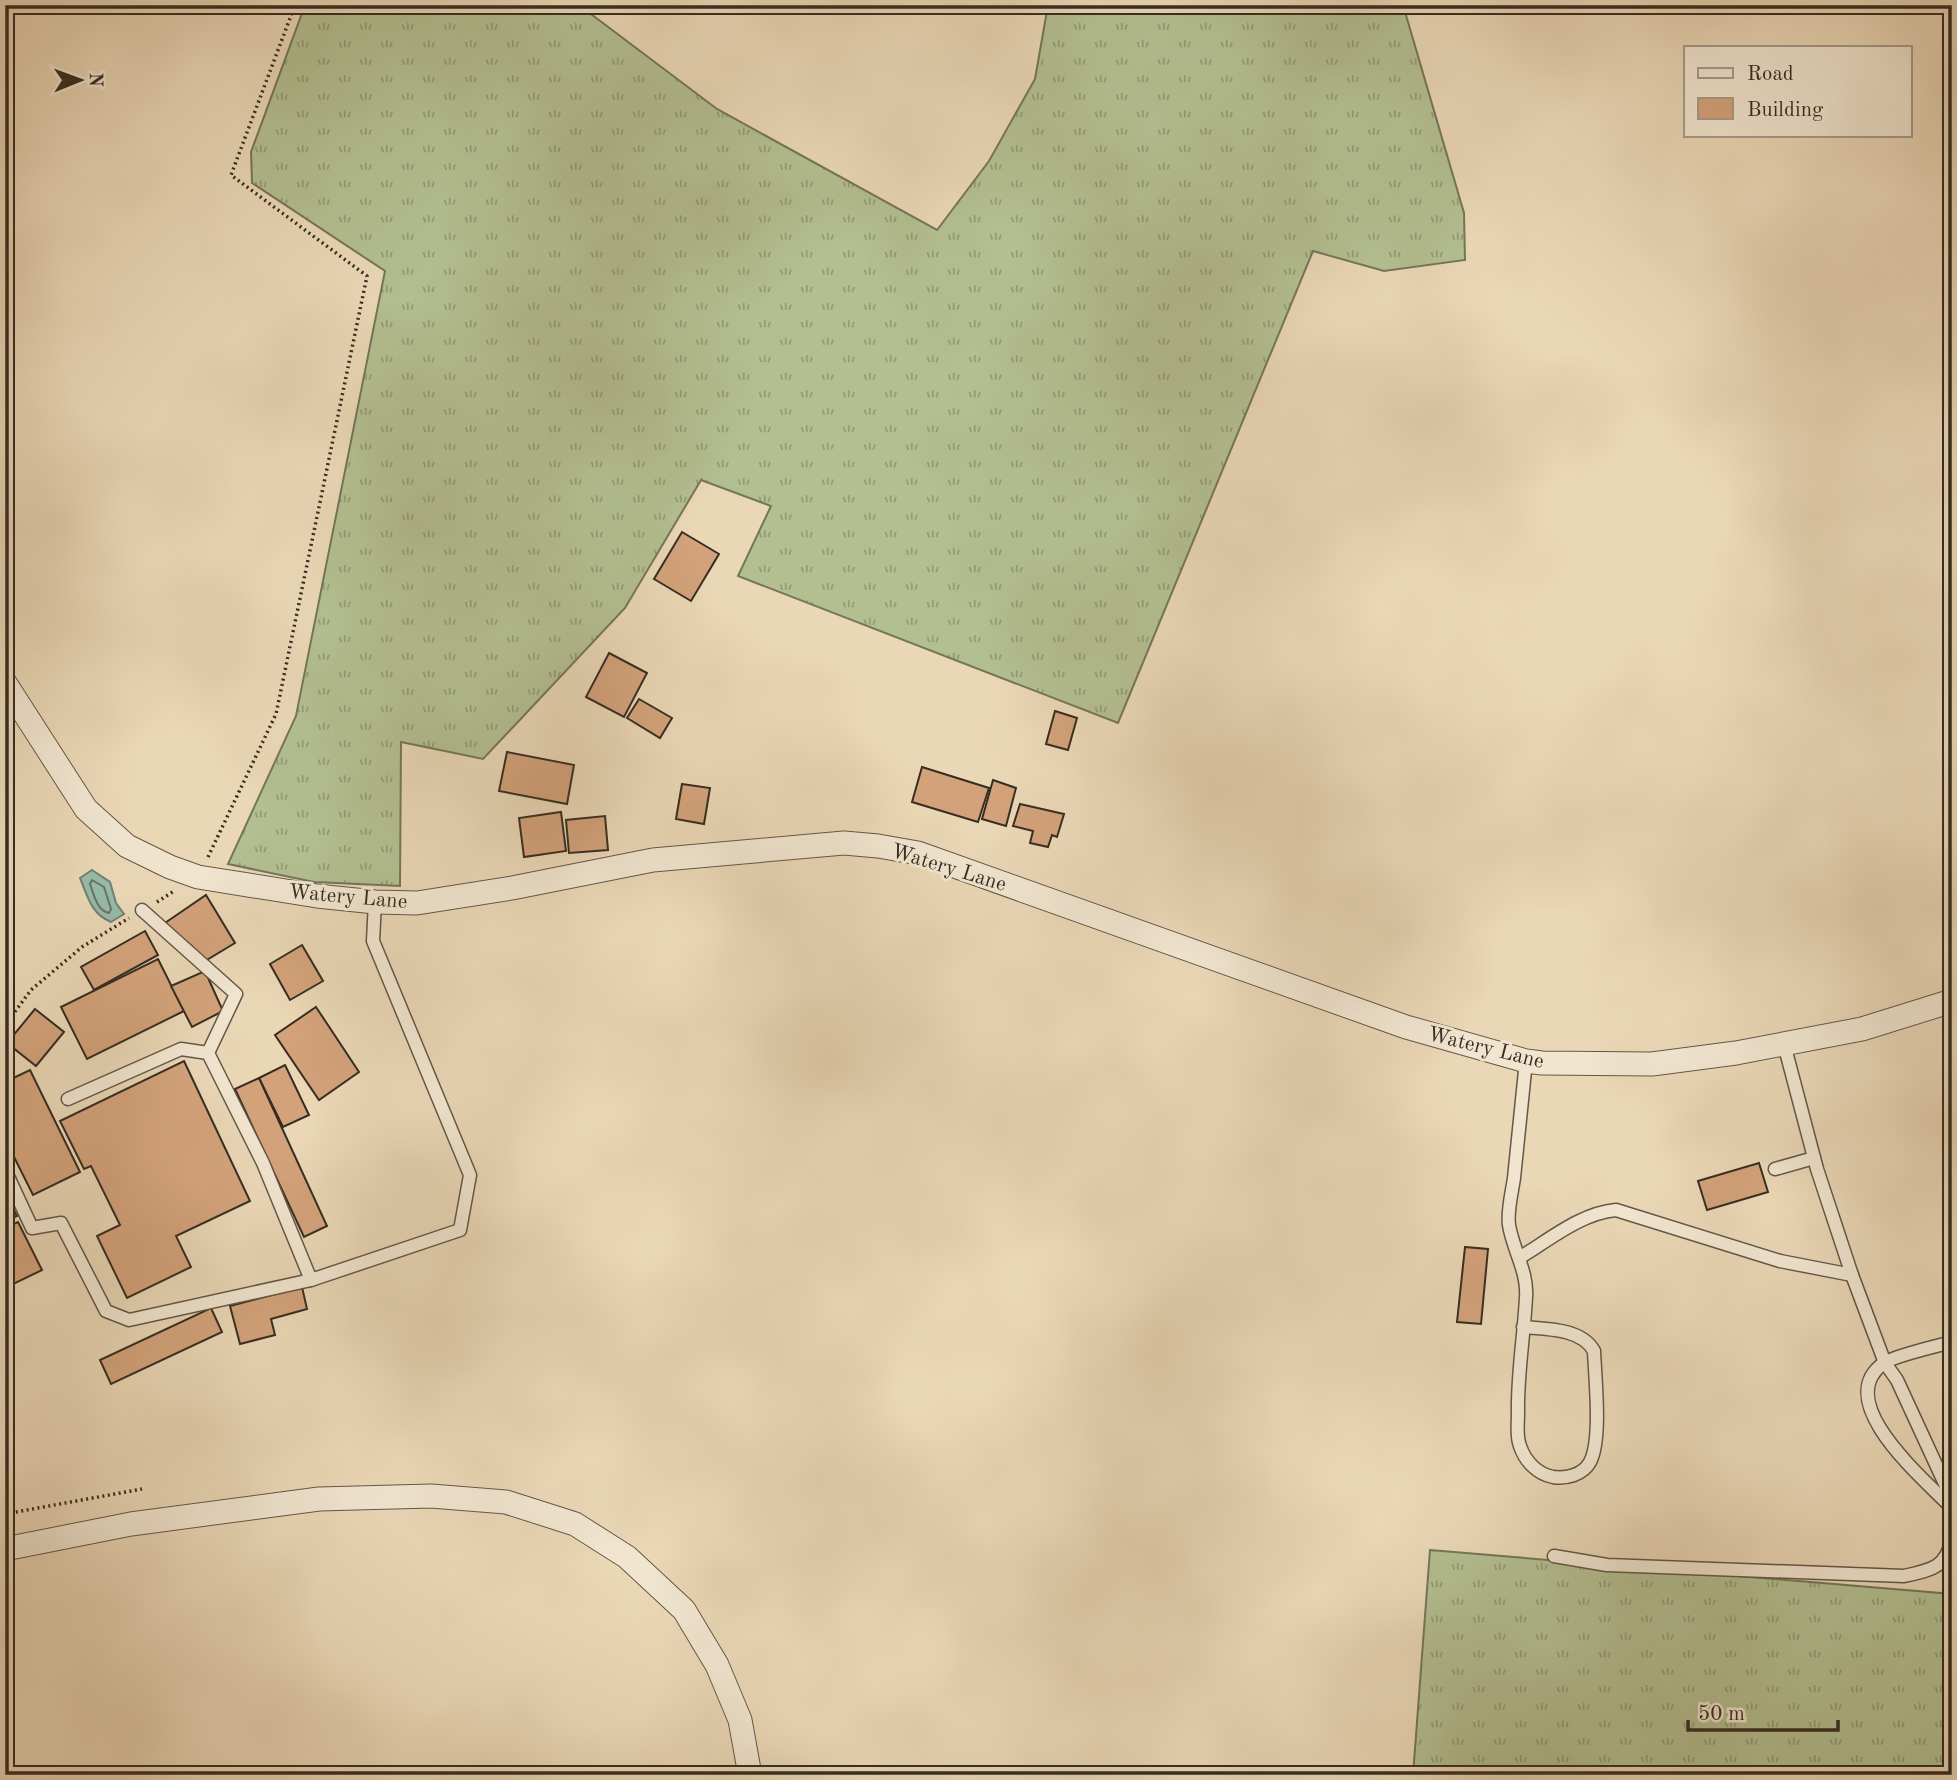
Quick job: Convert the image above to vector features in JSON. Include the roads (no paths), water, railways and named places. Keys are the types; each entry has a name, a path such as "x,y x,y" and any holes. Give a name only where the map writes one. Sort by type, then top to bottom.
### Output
{"street":[{"name":"Watery Lane","path":"5,683 86,810 127,846 198,877 317,896 418,903 512,888 653,860 844,843 878,846 918,853 1406,1027 1526,1061 1652,1065 1736,1054 1862,1030 1952,1000"},
{"path":"5,1549 131,1524 319,1499 431,1496 506,1502 575,1524 627,1556 684,1610 717,1665 740,1720 750,1775"}],"lane":[{"path":"5,1170 32,1228 61,1223 106,1311 129,1320 311,1280 460,1230 470,1175 373,941 375,902"},
{"path":"142,910 236,994 208,1054"},
{"path":"1784,1044 1814,1158 1852,1275 1885,1363 1897,1380 1945,1484 1952,1507"},
{"path":"68,1099 181,1049 208,1054"},
{"path":"208,1054 263,1163 311,1280"},
{"path":"1523,1327 1550,1329 1578,1336 1589,1343 1594,1351 1594,1449 1590,1463 1577,1474 1562,1478 1535,1470 1520,1447 1518,1435 1518,1388 1523,1327 1526,1295 1525,1277 1509,1224 1526,1061"},
{"path":"1775,1169 1814,1158"},
{"path":"1519,1258 1586,1217 1602,1211 1616,1210 1780,1261 1852,1275"},
{"path":"1952,1342 1885,1363 1867,1382 1866,1394 1869,1409 1902,1457 1952,1507"},
{"path":"1554,1556 1607,1565 1904,1576 1925,1572 1941,1564 1949,1553 1952,1539"}],"water":[{"path":"92,870 110,882 116,903 124,914 111,922 95,910 80,878"}]}
